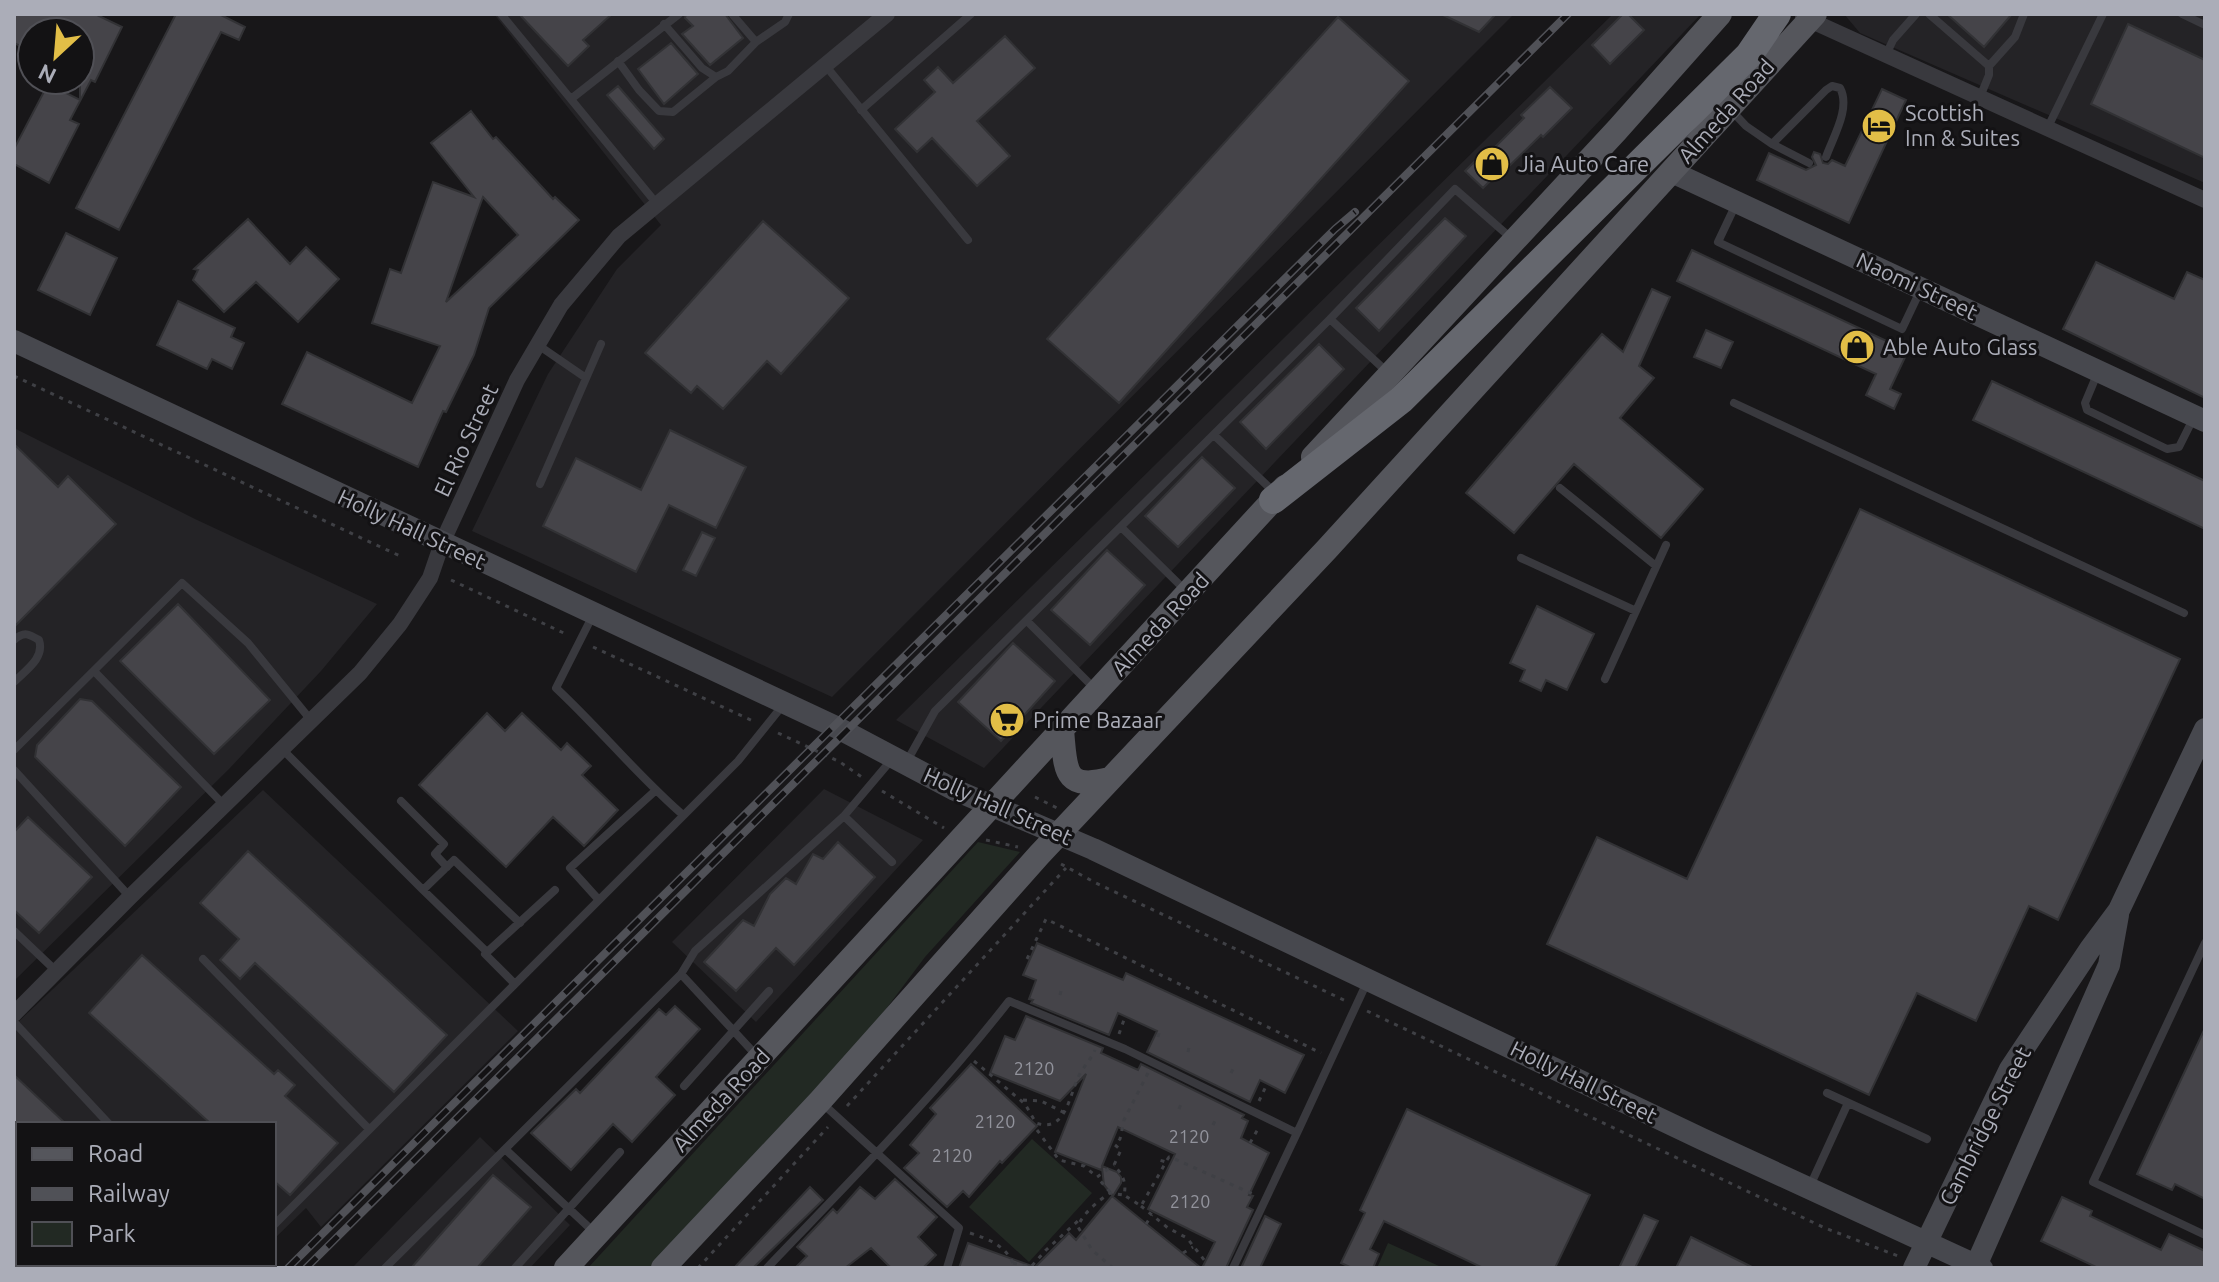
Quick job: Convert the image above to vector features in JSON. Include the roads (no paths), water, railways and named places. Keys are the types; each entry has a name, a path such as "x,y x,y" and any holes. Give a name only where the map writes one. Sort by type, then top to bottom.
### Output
{"highway":[{"path":"1275,497 1401,400 1749,55 1777,14"}],"main road":[{"name":"Almeda Road","path":"566,1268 1720,14"},
{"name":"Almeda Road","path":"663,1268 828,1109 1063,824 1110,779 1327,549 1672,172 1807,16"},
{"path":"1062,730 1069,774 1077,782 1088,785 1110,779"}],"street":[{"name":"El Rio Street","path":"14,1014 360,673 400,624 430,578 442,543 517,380 561,305 619,236 886,14"},
{"path":"1807,16 2205,200"},
{"name":"Naomi Street","path":"1672,172 2200,418"},
{"name":"Holly Hall Street","path":"14,341 992,806 1063,824 1368,979 1978,1267"},
{"name":"Cambridge Street","path":"1907,1264 1928,1242 2010,1069 2081,961 2119,910 2205,729"},
{"name":"Cambridge Street","path":"1978,1267 2109,965 2119,910"}],"lane":[{"path":"501,14 657,204"},
{"path":"571,99 679,14"},
{"path":"732,14 756,42"},
{"path":"618,61 659,111 673,112 728,71 756,42 785,22 789,14"},
{"path":"1886,55 1893,40 1916,14"},
{"path":"1929,14 1989,66"},
{"path":"1980,97 1989,75 1989,66 2015,37 2024,14"},
{"path":"2048,127 2103,14"},
{"path":"2182,14 2205,25"},
{"path":"861,110 966,15"},
{"path":"664,24 702,68 716,77"},
{"path":"825,65 968,240"},
{"path":"1772,144 1832,86 1840,88 1844,95 1843,111 1826,157"},
{"path":"1729,108 1746,126 1772,144 1809,163"},
{"path":"385,1268 681,974 695,951 900,761 935,711 1330,319 1455,189 1514,241"},
{"path":"1737,202 1718,242 1888,323 1902,329 1921,288"},
{"path":"1330,319 1390,374"},
{"path":"540,484 601,344"},
{"path":"538,345 586,378"},
{"path":"2099,371 2085,403 2087,410 2167,449 2179,447 2200,418"},
{"path":"1734,403 2184,613"},
{"path":"1214,435 1275,497"},
{"path":"1560,488 1656,566"},
{"path":"1121,527 1188,593"},
{"path":"1605,679 1666,545"},
{"path":"1521,558 1636,611"},
{"path":"14,750 182,583 248,643 310,719"},
{"path":"593,614 556,688 655,791 683,815"},
{"path":"1027,621 1097,692"},
{"path":"14,640 21,634 29,634 39,640 42,647 38,658 14,682"},
{"path":"94,671 224,805"},
{"path":"276,1223 738,761 783,704"},
{"path":"281,749 487,952 485,954 514,983"},
{"path":"14,770 130,897"},
{"path":"598,899 570,868 655,791"},
{"path":"401,801 444,844 435,854 447,867"},
{"path":"844,816 892,862"},
{"path":"423,890 454,860 520,923"},
{"path":"487,952 555,890"},
{"path":"14,931 57,972"},
{"path":"2204,948 2093,1182 2205,1235"},
{"path":"203,959 369,1129"},
{"path":"681,974 760,1058"},
{"path":"1233,1268 1368,979"},
{"path":"684,1086 769,991"},
{"path":"767,1268 966,1055 1009,1001 1115,1045 1297,1133"},
{"path":"14,1022 107,1122"},
{"path":"1827,1093 1927,1139"},
{"path":"1809,1187 1848,1103"},
{"path":"828,1109 959,1228 947,1268"},
{"path":"505,1149 597,1235"},
{"path":"515,1268 620,1152"}],"railway":[{"path":"306,1268 1568,14"},
{"path":"288,1268 1355,212"}],"place":[{"name":"Scottish Inn & Suites","path":"1879,126"},
{"name":"Jia Auto Care","path":"1492,164"},
{"name":"Able Auto Glass","path":"1857,347"},
{"name":"Prime Bazaar","path":"1007,720"}]}
